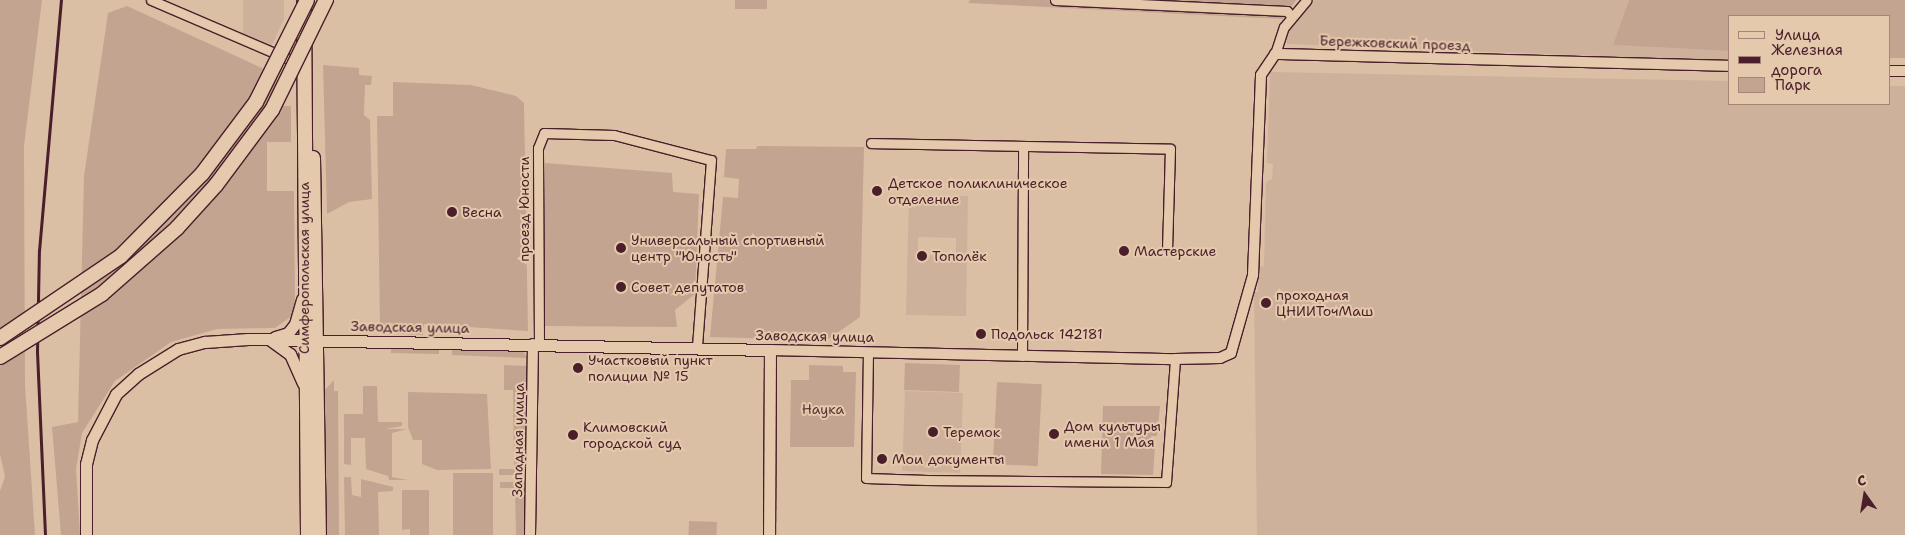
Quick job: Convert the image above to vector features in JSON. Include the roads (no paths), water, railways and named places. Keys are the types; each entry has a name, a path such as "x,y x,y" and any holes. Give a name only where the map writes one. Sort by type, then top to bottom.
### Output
{"main road":[{"name":"Симферопольская улица","path":"306,0 304,64 304,282 310,340 305,391 308,535"},
{"path":"0,338 108,266 202,174 256,102 306,0"},
{"name":"Симферопольская улица","path":"312,0 310,340 319,535"},
{"path":"0,357 102,294 177,228 216,185 272,110 326,0"},
{"path":"269,339 288,333 295,324 304,282"},
{"path":"269,339 290,354 301,370 305,391"},
{"name":"Заводская улица","path":"86,535 86,464 92,440 116,394 138,374 178,350 212,341 269,339 770,350"},
{"path":"769,535 770,350"}],"street":[{"path":"151,0 304,64"},
{"path":"1054,0 1260,9 1287,11 1292,16"},
{"path":"1276,54 1292,16 1307,0"},
{"name":"Бережковский проезд","path":"1276,54 1728,66"},
{"name":"Заводская улица","path":"770,350 1175,359 1220,358 1231,353 1254,263 1261,75 1276,54"},
{"path":"1890,71 1905,70"},
{"name":"проезд Юности","path":"536,345 538,148 544,133 614,135 711,160 697,348"},
{"path":"872,143 1170,150 1167,249"},
{"path":"1022,147 1022,356"},
{"name":"Западная улица","path":"530,535 536,345"},
{"path":"868,352 866,478 927,480 1166,482 1175,359"}],"railway":[{"path":"45,535 37,352 39,251 61,0"}],"place":[{"name":"Детское поликлиническое отделение","path":"877,191"},
{"name":"Весна","path":"452,212"},
{"name":"Универсальный спортивный центр \"Юность\"","path":"621,248"},
{"name":"Мастерские","path":"1124,251"},
{"name":"Тополёк","path":"922,256"},
{"name":"Совет депутатов","path":"621,287"},
{"name":"проходная ЦНИИТочМаш","path":"1266,303"},
{"name":"Подольск 142181","path":"981,334"},
{"name":"Участковый пункт полиции № 15","path":"578,368"},
{"name":"Теремок","path":"933,432"},
{"name":"Дом культуры имени 1 Мая","path":"1054,434"},
{"name":"Климовский городской суд","path":"573,435"},
{"name":"Мои документы","path":"882,459"}],"park label":[{"name":"Наука","path":"823,409"}]}
